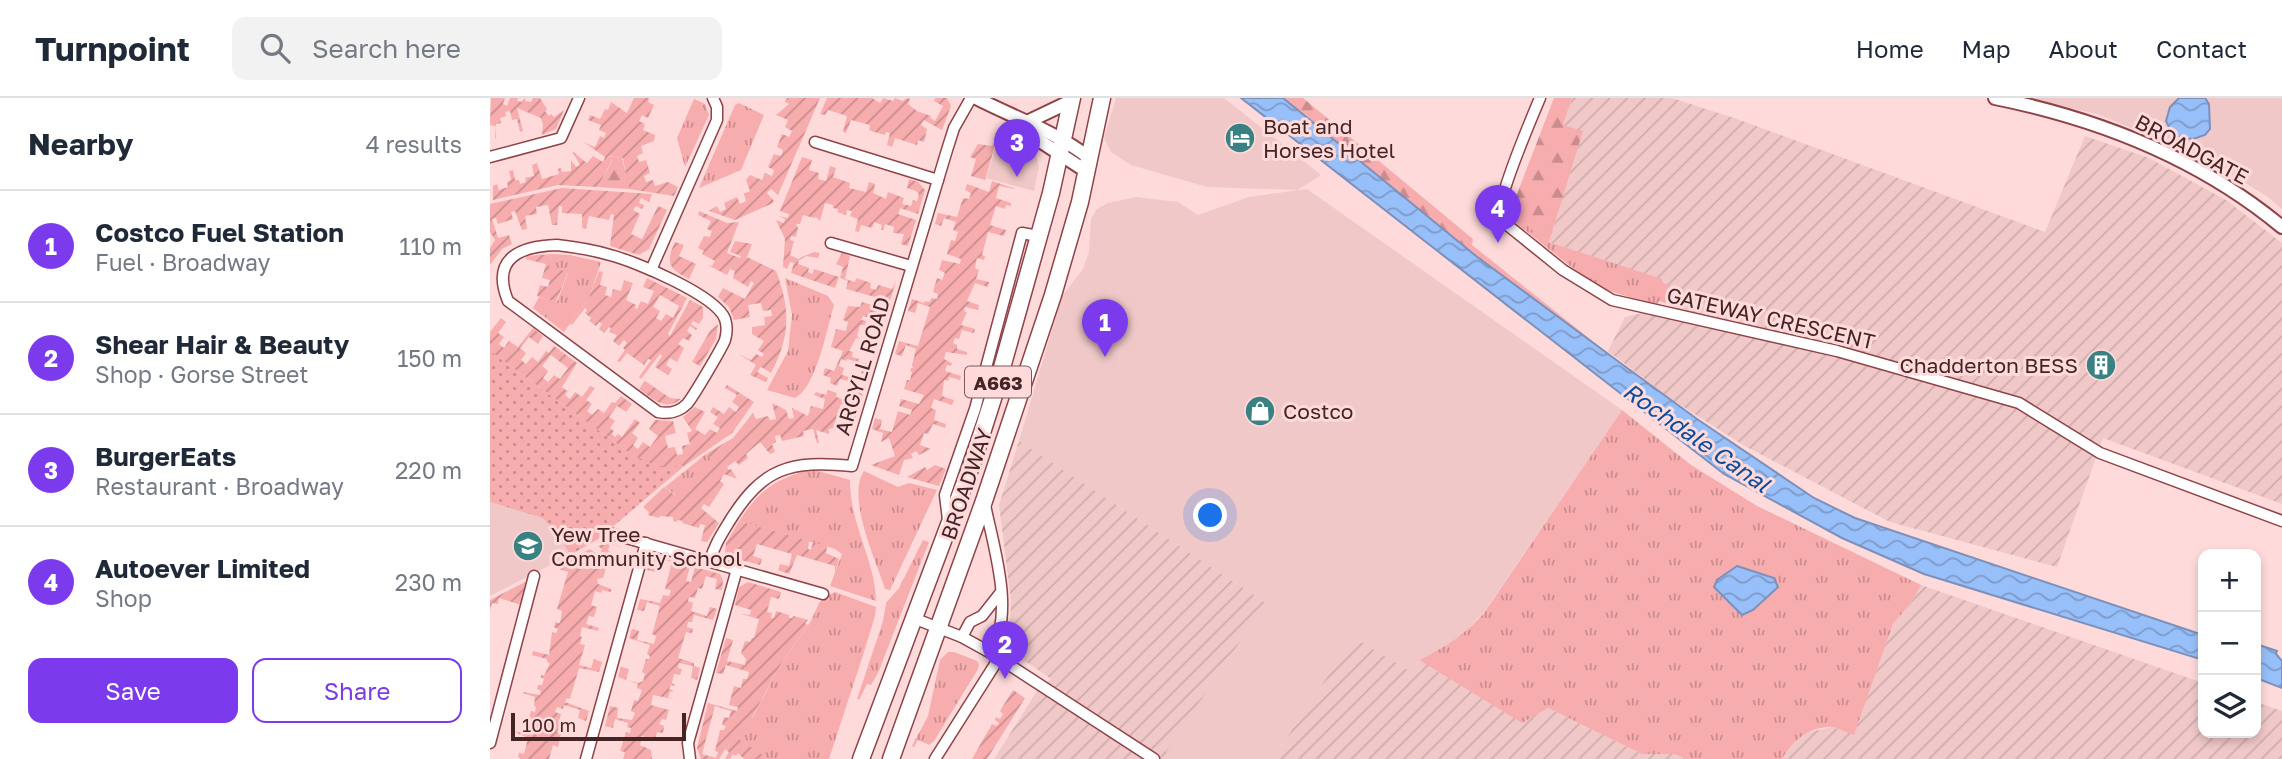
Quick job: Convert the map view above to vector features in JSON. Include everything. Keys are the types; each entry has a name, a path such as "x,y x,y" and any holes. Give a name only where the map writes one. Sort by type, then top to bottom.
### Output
{"highway":[{"name":"BROADWAY","path":"891,759 984,501 1053,295 1080,202 1102,98"},
{"name":"BROADWAY","path":"862,759 981,437 1030,235 1062,146 1072,100"}],"street":[{"path":"490,156 561,138 579,98"},
{"path":"651,270 717,120 717,107 713,98"},
{"path":"974,98 1025,123 1087,164"},
{"name":"ARGYLL ROAD","path":"710,561 716,543 742,502 771,475 784,468 813,463 852,466 954,128 974,98"},
{"name":"GATEWAY CRESCENT","path":"1540,98 1500,204 1500,214 1506,224 1563,271 1596,292 1612,300 1837,351 2019,402 2100,453 2282,521"},
{"name":"BROADGATE","path":"1995,98 2074,117 2158,150 2256,205 2282,227"},
{"path":"1025,123 1072,100"},
{"path":"815,142 938,180"},
{"path":"831,243 911,266"},
{"path":"528,247 575,247 603,253 651,270 711,302 726,323 724,342 687,404 670,413 657,412 643,403 508,301 498,281 499,269 508,255 528,247"},
{"path":"935,759 995,655 1002,625 1001,592 984,501"},
{"path":"610,533 823,594"},
{"path":"586,759 646,543"},
{"path":"690,759 688,743 737,569"},
{"path":"490,743 534,576"},
{"path":"962,637 970,622 982,616 1001,592"},
{"path":"913,618 962,637 995,655 1154,759"}],"shaded area":[{"path":"1116,98 1224,98 1321,175 1298,190 1207,187 1131,165 1111,152 1104,138"},
{"path":"1572,98 1672,98 1737,119 2045,232 2085,136 2149,158 2226,200 2282,243 2282,504 2103,438 2057,567 1890,522 1743,445 1671,399 1608,351 1625,317 1670,307 1675,298 1674,292 1662,280 1549,242 1582,132 1563,125"},
{"path":"2031,98 2282,98 2282,209 2268,197 2207,160 2100,115"},
{"path":"1002,128 1032,149 1037,158 1039,167 1034,191 986,178"},
{"path":"1307,189 1622,410 1484,612 1464,633 1419,660 1411,673 1353,637 1273,759 1175,759 1165,752 1266,603 1019,441 1062,296 1083,269 1089,252 1091,219 1097,209 1108,203 1136,197 1178,202 1198,215 1249,197"},
{"path":"1019,441 1266,603 1166,752 1175,759 994,759 1037,691 1051,679 1009,650 1011,600 999,505"},
{"name":"Yew Tree Community School","path":"490,502 543,517 560,537 570,555 490,596"},
{"path":"1921,585 2198,681 2198,738 2261,738 2261,704 2282,711 2282,759 1782,759 1790,745 1805,733 1832,727 1854,734 1893,624 1910,604"},
{"path":"1353,637 1411,672 1419,660 1522,722 1548,708 1642,754 1676,754 1686,759 1273,759"}],"green space":[{"path":"491,98 505,98 503,104 507,106 510,98 518,98 517,101 522,102 525,98 525,101 531,102 533,98 540,98 547,109 545,111 554,117 564,110 556,129 542,135 541,118 517,108 523,131 520,132 517,119 512,120 510,111 500,118 501,123 490,125"},
{"path":"634,98 649,98 648,102 654,105 648,118 642,115 639,121 645,124 643,130 655,135 654,141 641,146 643,153 637,156 639,162 646,160 650,173 644,176 646,182 653,180 655,186 668,182 678,187 674,196 629,189 629,176 626,176 623,158 607,156 612,160 598,187 558,185 493,200 493,186 497,184 499,190 508,187 507,182 511,180 509,171 513,170 515,180 519,180 520,184 526,182 525,178 534,176 532,165 537,163 542,179 559,174 558,169 561,168 562,172 571,171 571,160 576,167 580,165 572,151 587,163 593,156 603,162 605,157 585,143 595,147 600,136 604,138 606,133 599,130 601,125 588,120 590,115 600,119 611,102 627,113"},
{"path":"787,98 820,98 778,195 771,189 767,193 773,203 735,220 709,211 717,206 720,212 726,209 724,203 737,197 740,204 746,201 744,194 750,191 746,180 750,175 762,180 765,173 772,176 774,170 768,167 774,154 781,156 783,150 777,147 782,134 789,137 792,131 785,127 788,120 776,115 789,104 785,102"},
{"path":"827,98 872,98 880,103 883,98 903,101 907,98 910,99 908,104 935,121 943,106 934,101 935,98 947,98 951,106 942,130 924,120 921,125 927,129 924,142 918,140 917,145 895,138 892,147 887,145 890,133 886,132 885,135 871,131 870,125 851,120 846,133 843,132 847,116 828,110 825,115 820,114"},
{"path":"1283,98 1303,98 1473,239 1472,245 1619,362 1476,256"},
{"path":"1554,98 1572,98 1563,125 1583,131 1549,242 1524,222 1517,211 1516,203 1517,194"},
{"path":"694,99 705,104 709,115 685,167 677,138"},
{"path":"739,103 764,115 741,170 699,188 735,105"},
{"path":"997,138 985,180 971,176 976,159 970,157 978,144 992,146"},
{"path":"606,156 622,158 626,175 629,176 629,189 598,187 612,161"},
{"path":"802,157 812,160 809,170 819,173 818,179 826,181 830,166 836,168 833,177 850,183 849,188 866,192 869,182 875,184 873,193 886,199 888,192 904,198 902,204 911,206 913,200 917,201 919,194 907,188 909,179 918,182 925,190 918,214 900,208 898,214 916,220 908,246 901,244 904,234 893,233 894,227 885,224 883,230 882,225 874,222 872,228 861,225 859,232 855,231 858,219 850,216 852,211 847,210 846,215 837,212 838,209 833,208 833,205 825,203 820,221 816,217 803,215 800,224 796,224 796,237 791,236 790,240 794,241 790,255 798,259 814,252 820,253 818,258 806,256 799,260 798,264 809,268 808,272 812,274 814,269 839,277 835,288 791,273 794,263 790,262 787,269 783,267 785,239 776,220 784,223 785,219 778,216 788,218 789,214 780,211"},
{"path":"992,181 1016,189 999,186 996,198 1011,203 1011,206 1006,205 1005,209 996,206 990,225 1006,230 1004,236 988,232 982,255 985,256 984,260 977,258 975,268 979,270 976,279 989,282 988,287 975,283 967,301 979,305 978,310 965,307 964,311 967,312 961,325 975,329 974,333 962,330 959,339 955,338 953,343 957,345 957,349 967,352 967,355 946,352 944,359 952,363 951,366 947,365 945,371 961,376 960,380 949,377 948,381 944,380 942,396 954,400 952,405 934,399 931,408 936,410 934,420 946,424 945,428 933,424 928,434 924,433 920,445 931,449 919,455 916,451 911,454 913,458 904,460 899,475 871,465 895,456 889,438 881,442 883,433 872,429 875,418 882,420 880,429 892,432 898,411 910,415 912,410 899,406 901,399 919,404 924,395 904,389 907,380 910,380 916,349 906,345 902,356 895,354 899,341 918,346 930,307 918,303 915,313 908,311 912,299 924,303 930,302 931,298 937,299 938,294 933,292 937,278 942,280 945,273 939,270 942,260 960,264 961,259 947,254 951,240 955,241 958,232 953,230 956,222 944,218 941,226 935,224 938,213 957,217 963,198 969,199 971,193 965,190 967,184 989,192"},
{"path":"562,188 652,194 649,202 641,198 639,203 644,205 642,209 636,206 633,210 640,214 631,234 642,239 658,206 667,210 649,249 639,255 610,246 614,215 611,214 609,220 589,216 586,229 582,228 582,214 562,213 562,206 559,206 557,225 552,225 548,205 536,207 537,214 525,216 527,229 522,230 515,211 511,212 513,219 498,224 496,218 492,219 498,238 509,235 512,244 502,249 490,265 490,248 495,240 490,232 490,204"},
{"path":"1515,206 1520,218 1549,242 1662,279 1662,282 1670,286 1675,298 1665,303 1659,301 1657,306 1604,289 1579,273 1511,219 1509,211"},
{"path":"699,211 727,223 739,222 727,253 740,258 741,256 730,252 735,241 752,244 747,257 776,271 786,311 785,335 771,373 761,367 757,372 768,378 766,382 750,375 756,365 739,354 751,360 756,354 762,357 764,354 758,350 764,341 752,334 752,327 765,325 764,317 772,316 771,310 763,311 761,303 748,305 750,317 734,320 729,307 718,297 723,288 745,299 754,283 751,281 748,287 733,278 735,271 730,269 727,275 708,265 712,266 715,261 702,254 704,251 698,248 704,236 710,237 712,231 707,229 711,221 698,215"},
{"path":"675,242 684,245 679,256 696,264 689,279 671,265 670,255"},
{"path":"842,253 850,256 845,279 855,282 856,278 871,283 870,288 876,290 878,285 892,289 896,281 890,301 846,289 848,281 840,278 843,267 836,264"},
{"path":"551,254 601,262 589,298 564,332 533,308 539,297 557,302 568,273 548,267"},
{"path":"551,254 549,267 568,272 556,302 537,296 540,285 548,287 550,280 542,278 546,264 525,259 527,256"},
{"path":"599,271 603,272 600,285 607,287 605,295 611,297 613,289 621,291 624,280 633,283 626,300 636,305 637,309 641,301 648,304 654,291 643,287 647,278 687,298 668,334 670,336 690,300 703,307 703,318 699,324 693,321 691,324 697,328 696,330 690,326 687,331 692,335 689,341 683,338 678,344 684,348 677,362 670,358 666,365 672,369 668,375 655,367 662,356 660,354 641,379 639,377 651,360 648,359 644,365 627,353 620,362 617,361 627,343 624,340 619,346 613,341 617,335 609,332 611,328 604,333 599,329 602,324 599,322 596,326 589,321 591,318 585,313 585,308 572,325 570,324 589,298","holes":["660,295 679,306 673,318 666,314 661,321 656,318 660,311 653,307"]},
{"path":"785,278 828,296 834,305 815,370 802,392 795,398 767,390 788,351 792,315"},
{"path":"862,302 879,307 875,319 863,316 861,320 866,321 865,325 860,325 857,336 860,339 856,338 849,351 853,352 852,357 859,359 858,361 871,365 868,376 861,373 864,364 841,359 839,366 844,368 842,375 849,377 848,381 840,379 837,386 830,383 831,378 823,375 825,368 834,371 843,351 831,347 836,329 846,331 848,322 843,320 848,306 860,307"},
{"path":"501,318 506,322 498,333 504,337 499,344 504,348 509,341 518,347 533,328 543,336 538,344 529,337 520,348 526,353 521,360 526,364 532,357 538,362 546,351 549,353 554,346 577,363 562,387 567,391 570,388 565,395 570,399 575,392 582,397 590,386 595,388 586,400 592,404 587,411 592,415 598,409 604,413 612,402 615,403 621,396 632,404 626,412 617,406 609,417 615,421 610,428 615,437 618,434 622,437 635,419 640,423 632,433 638,438 633,445 638,449 643,442 650,447 658,436 649,429 655,420 673,421 676,433 665,436 668,448 675,447 677,455 683,454 682,446 690,444 687,433 692,431 683,417 695,407 705,412 695,429 705,435 710,429 717,433 720,428 713,424 718,417 710,412 713,407 724,414 729,407 736,412 739,407 732,402 737,395 725,388 727,385 754,402 732,433 683,467 655,465 631,454 490,351 490,332","holes":["551,355 568,368 560,379 554,375 548,382 543,378 548,371 542,366"]},
{"path":"718,324 716,339 700,366 692,362 710,331"},
{"path":"490,351 631,454 682,464 683,467 597,540 570,555 560,537 543,518 490,502"},
{"path":"645,381 670,398 681,399 670,404 659,403 639,389"},
{"path":"828,390 837,393 836,397 852,402 856,391 863,394 855,419 848,417 851,407 841,404 829,434 816,430 819,443 813,429 803,431 804,436 782,441 780,435 775,436 776,442 772,444 775,452 770,454 760,442 746,454 748,458 739,465 735,461 727,467 737,479 724,474 720,481 724,484 709,507 704,504 701,508 719,523 707,542 701,541 705,525 700,524 699,528 682,523 683,521 673,521 673,517 659,518 648,515 649,512 643,507 664,487 675,495 683,485 690,489 714,461 706,454 733,438 753,413 756,419 768,416 770,420 776,419 772,403 786,410 789,419 794,418 792,408 808,416 811,406 823,409 825,399 814,395 816,392 826,395"},
{"path":"1622,410 1691,465 1757,506 1921,585 1910,604 1893,624 1854,735 1832,727 1816,729 1796,741 1782,759 1686,759 1675,754 1642,754 1548,708 1522,723 1419,660 1454,640 1484,613"},
{"path":"706,454 714,461 690,490 676,495 665,487"},
{"path":"935,465 946,469 939,486 907,477 925,467 927,470"},
{"path":"805,471 818,471 850,480 854,512 872,571 876,601 830,586 842,554 835,549 739,521 766,489"},
{"path":"864,471 898,487 909,483 937,490 890,590 885,589 860,512 859,482"},
{"path":"739,521 809,541 808,549 811,550 813,542 827,546 826,553 839,559 835,573 835,566 797,555 789,574 778,570 780,564 789,566 792,554 757,544 753,556 762,559 760,565 730,557 725,553 726,543"},
{"path":"923,540 929,542 878,673 871,685 867,684 859,700 857,699 883,621 886,603 899,588"},
{"path":"606,542 624,548 610,544 608,551 611,552 603,578 597,579 598,584 611,589 611,592 595,591 591,605 597,607 594,617 589,616 586,624 599,628 598,631 582,627 580,644 585,645 579,665 591,668 594,659 602,662 599,672 579,668 570,699 567,698 565,702 589,711 586,721 578,718 580,710 564,705 563,709 557,707 555,712 561,714 559,721 565,723 563,729 559,728 557,732 561,734 558,747 553,745 549,759 521,759 518,757 519,753 524,754 528,738 513,731 528,734 531,711 535,712 536,707 535,697 523,692 540,695 541,691 537,689 544,679 541,675 544,676 550,663 547,659 532,655 533,651 549,655 552,632 556,633 558,629 554,627 555,622 560,623 562,611 557,609 568,572 556,568 590,549 599,556 602,549 598,546"},
{"path":"659,557 690,566 686,581 691,582 695,567 720,574 723,580 722,590 715,589 717,579 706,576 702,589 698,588 695,598 689,597 688,601 693,603 691,611 707,616 710,607 717,609 713,620 694,615 692,622 688,622 687,627 693,629 692,633 686,632 678,658 700,668 697,680 691,678 693,666 679,663 678,668 682,669 680,675 674,674 672,683 676,686 671,685 669,689 674,691 670,692 668,697 673,699 653,695 651,705 669,710 666,720 662,719 659,724 664,726 663,733 657,732 655,740 642,736 640,745 651,750 652,759 623,759 625,752 620,751 626,732 630,733 631,728 627,727 628,723 615,719 613,728 605,726 610,706 618,708 617,718 632,720 635,713 631,711 634,700 638,701 642,690 637,688 638,684 628,680 639,683 643,681 645,674 642,672 646,659 650,656 647,654 650,645 629,638 632,629 639,631 637,640 654,644 656,636 652,634 660,606 647,602 644,611 637,610 640,599 660,603 663,595 669,596 671,590 665,589 672,562 659,559 655,572 647,570 650,563"},
{"path":"527,581 521,605 499,598 498,604 492,603 490,611 490,600"},
{"path":"748,582 781,592 779,599 771,597 767,612 772,613 771,618 774,618 776,611 789,615 789,618 794,616 808,620 805,623 808,625 781,664 742,736 737,738 769,759 744,759 738,753 725,759 729,752 725,749 719,759 701,759 697,748 708,703 737,711 738,707 729,705 734,686 741,688 743,679 747,679 749,672 726,665 723,674 716,673 726,638 733,640 727,661 745,665 746,659 741,653 745,641 750,642 754,638 759,619 741,614 750,615 751,610 735,605 739,587","holes":["715,706 731,711 729,718 724,717 722,725 726,726 724,730 720,730 716,758 702,754"]},
{"path":"835,592 876,607 829,759 769,759 737,739 754,715 781,664 811,621 819,603 824,597"},
{"path":"948,652 977,661 978,669 934,741 929,745 918,740 914,747 912,746 928,716 940,660"},
{"path":"621,667 629,669 626,680 618,677"},
{"path":"1013,690 1025,698 987,759 972,759 992,724 997,726 999,723 995,720 996,717 1000,719 1003,714 1000,711"}],"water":[{"name":"Rochdale Canal","path":"1241,98 1283,98 1476,256 1697,419 1814,498 1855,518 2198,633 2198,658 1924,574 1842,538 1724,474"},
{"path":"2179,98 2205,98 2209,104 2210,129 2205,135 2193,139 2181,138 2171,131 2166,121 2170,107"},
{"path":"1737,566 1774,578 1778,587 1753,610 1742,615 1714,587 1717,580"},
{"path":"2261,646 2277,651 2276,654 2282,661 2282,688 2261,680"}],"place":[{"name":"Boat and Horses Hotel","path":"1240,138"},
{"name":"BurgerEats","path":"1017,177"},
{"name":"Autoever Limited","path":"1498,243"},
{"name":"Costco Fuel Station","path":"1105,357"},
{"name":"Chadderton BESS","path":"2101,365"},
{"name":"Costco","path":"1260,411"},
{"name":"Yew Tree Community School","path":"528,546"},
{"name":"Shear Hair & Beauty","path":"1005,679"}]}
